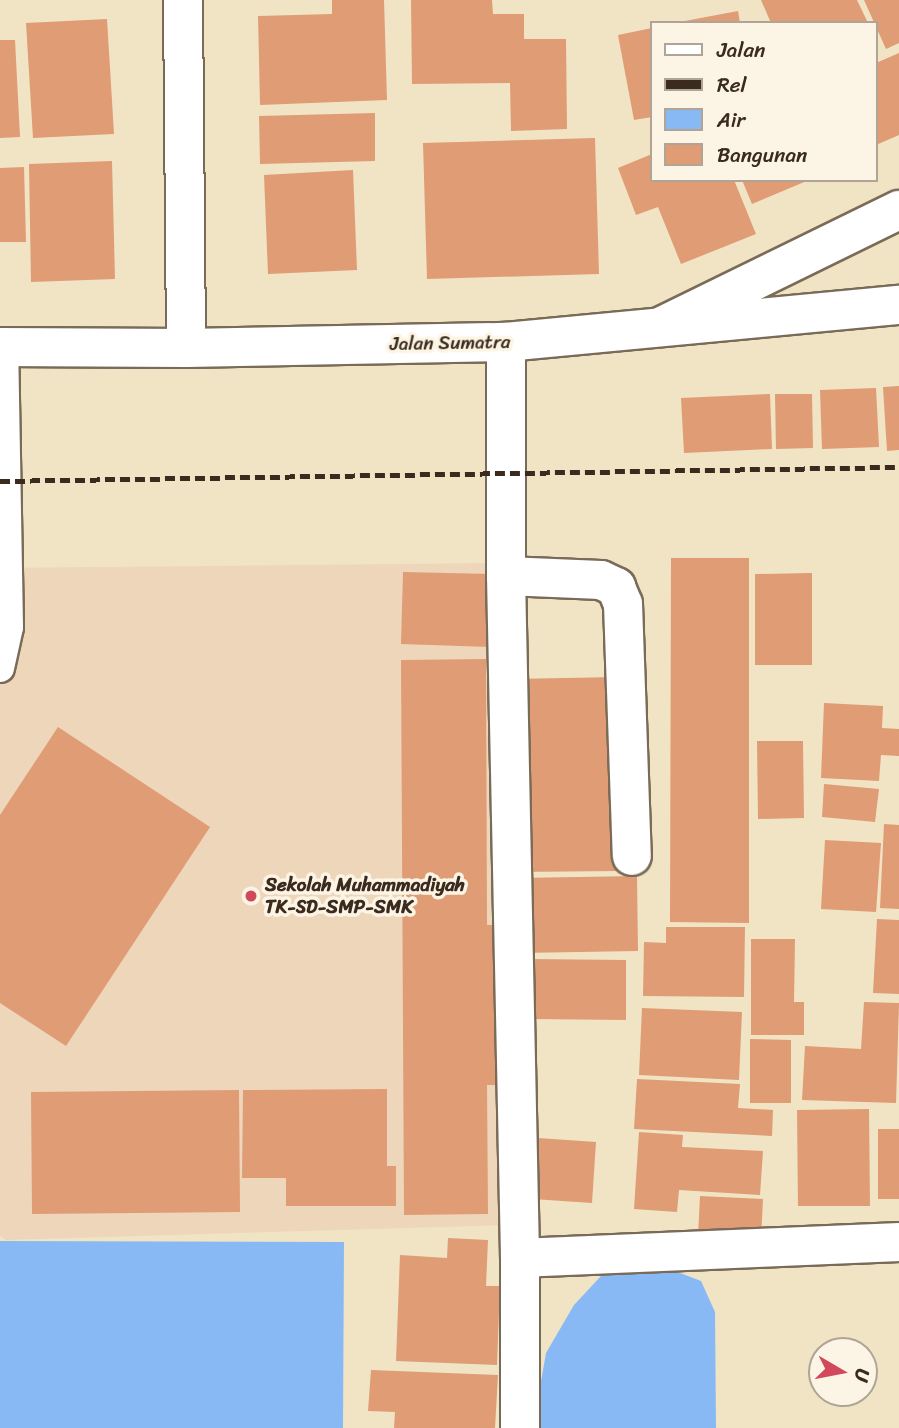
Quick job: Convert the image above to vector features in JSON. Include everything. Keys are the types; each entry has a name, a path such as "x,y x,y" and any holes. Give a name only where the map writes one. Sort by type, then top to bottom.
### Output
{"main road":[{"path":"183,0 186,348"},
{"path":"655,330 899,210"},
{"name":"Jalan Sumatra","path":"2,347 186,348 506,342 899,305"},
{"path":"506,342 506,576 520,1258 520,1428"},
{"path":"506,576 601,580 616,587 623,604 632,856"},
{"path":"520,1258 899,1242"}],"lane":[{"path":"0,667 9,627 2,347"}],"shaded area":[{"name":"Sekolah Muhammadiyah TK-SD-SMP-SMK","path":"497,563 509,1225 6,1240 0,1236 0,568"}],"water":[{"path":"0,1241 344,1242 343,1428 0,1428"},
{"path":"667,1268 701,1281 715,1312 716,1428 536,1428 536,1410 546,1353 574,1305 601,1276"}],"building":[{"path":"332,0 384,0 387,100 260,105 258,16 332,14"},
{"path":"411,0 492,0 493,14 524,14 524,39 566,39 567,129 511,131 510,83 412,84"},
{"path":"761,0 857,0 867,21 770,21"},
{"path":"864,0 899,0 899,43 886,49 878,31 878,21 873,21"},
{"path":"738,11 740,21 685,21"},
{"path":"107,19 114,134 33,138 26,23"},
{"path":"650,28 650,117 634,120 618,35"},
{"path":"0,40 15,40 20,137 0,138"},
{"path":"899,53 899,135 878,144 878,62"},
{"path":"375,113 375,161 260,164 259,116"},
{"path":"595,138 599,274 427,279 423,143"},
{"path":"650,155 650,182 735,182 756,234 681,264 658,207 636,215 618,168"},
{"path":"112,161 115,279 31,282 29,164"},
{"path":"24,167 26,242 0,242 0,168"},
{"path":"353,170 357,270 268,274 264,175"},
{"path":"743,182 804,182 752,204"},
{"path":"899,386 899,450 887,451 883,387"},
{"path":"876,388 879,447 822,449 820,390"},
{"path":"770,394 772,449 684,453 681,398"},
{"path":"775,394 812,394 813,448 776,449"},
{"path":"671,558 749,558 749,923 670,922"},
{"path":"403,572 492,574 490,647 401,644"},
{"path":"812,573 812,665 755,665 755,574"},
{"path":"486,659 487,925 508,925 508,1085 487,1085 488,1214 404,1215 401,660"},
{"path":"617,677 618,871 515,872 513,679"},
{"path":"824,703 883,706 882,728 899,729 899,756 881,755 879,781 821,778"},
{"path":"58,727 210,827 66,1046 0,1003 0,815"},
{"path":"757,741 803,741 804,818 758,819"},
{"path":"824,784 879,789 875,822 822,817"},
{"path":"884,824 899,825 899,909 880,908"},
{"path":"825,840 881,843 876,912 821,909"},
{"path":"637,876 638,951 519,953 518,878"},
{"path":"877,919 899,920 899,994 873,993"},
{"path":"666,927 745,927 744,997 643,996 644,942 666,943"},
{"path":"751,939 795,939 794,1002 804,1002 804,1035 751,1035"},
{"path":"530,959 626,960 626,1020 529,1019"},
{"path":"864,1002 899,1003 896,1103 802,1100 805,1046 861,1049"},
{"path":"642,1008 742,1012 739,1080 639,1075"},
{"path":"750,1039 791,1040 791,1103 750,1103"},
{"path":"637,1079 740,1084 738,1108 773,1110 772,1136 634,1129"},
{"path":"387,1089 387,1166 396,1166 396,1206 286,1206 286,1178 242,1178 243,1090"},
{"path":"239,1090 240,1212 32,1214 31,1092"},
{"path":"869,1109 870,1206 798,1206 797,1110"},
{"path":"878,1129 899,1129 899,1199 878,1199"},
{"path":"639,1132 683,1135 682,1147 763,1151 760,1195 679,1190 677,1212 634,1209"},
{"path":"538,1138 596,1142 592,1203 533,1199"},
{"path":"700,1196 763,1199 761,1239 698,1236"},
{"path":"448,1238 488,1240 486,1286 500,1286 497,1365 396,1361 400,1255 447,1258"},
{"path":"371,1370 498,1375 495,1428 394,1428 395,1412 368,1411"}],"railway":[{"path":"0,481 899,467"}],"place":[{"name":"Sekolah Muhammadiyah TK-SD-SMP-SMK","path":"251,896"}]}
